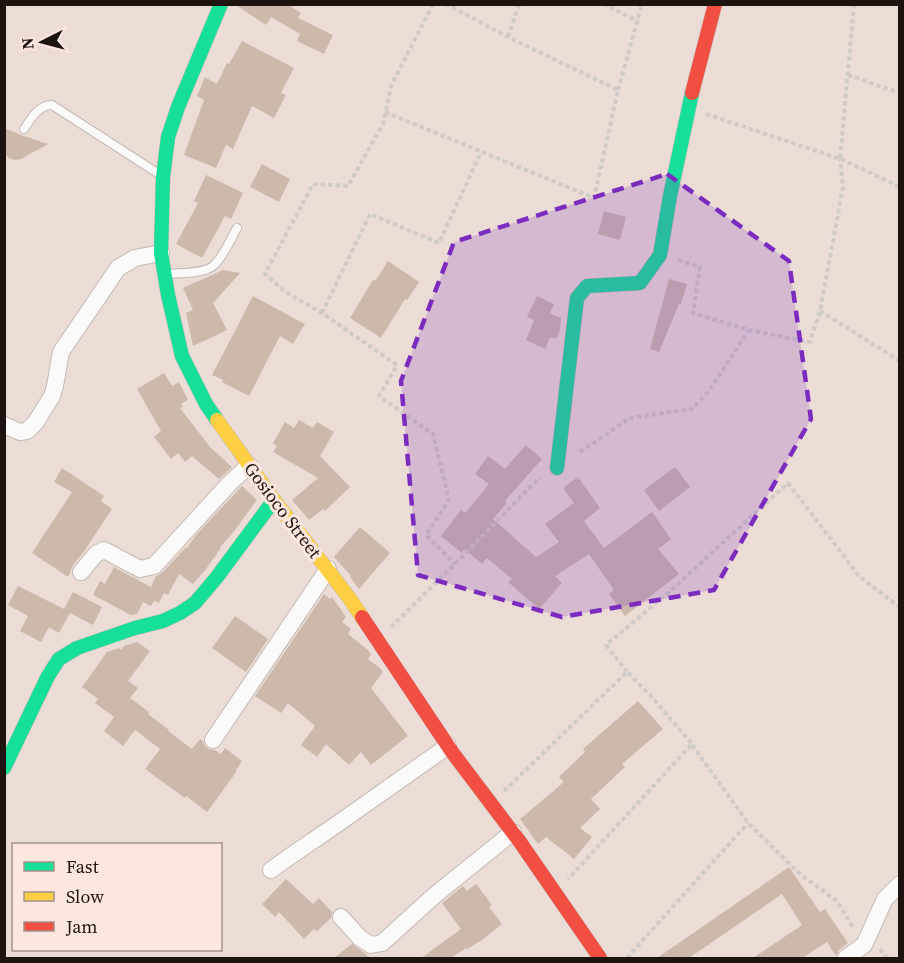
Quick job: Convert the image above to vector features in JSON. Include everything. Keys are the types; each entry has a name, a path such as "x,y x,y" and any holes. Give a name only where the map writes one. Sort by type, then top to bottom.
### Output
{"street":[{"name":"Gosioco Street","path":"221,4 178,107 168,137 163,177 161,253 182,356 206,404 274,500 351,599 448,746 513,832 600,958"},
{"path":"557,468 577,298 587,286 640,283 660,255 688,108 715,4"},
{"path":"4,425 20,432 27,431 36,422 52,396 61,352 118,268 135,258 161,253"},
{"path":"81,572 96,554 104,550 140,569 151,568 249,465"},
{"path":"4,768 48,676 59,659 77,648 163,621 195,603 274,500"},
{"path":"213,740 328,569"},
{"path":"271,870 448,746"},
{"path":"341,917 360,938 371,945 382,943 435,895 513,832"},
{"path":"846,958 864,945 885,899 900,884"}],"lane":[{"path":"24,129 37,111 46,105 52,105 163,177"},
{"path":"165,274 202,271 212,267 218,261 237,228"}],"path":[{"path":"433,4 391,86 383,124 348,186 313,184 265,274 284,291 322,313 397,365 379,396 433,434 449,500 426,535 455,564"},
{"path":"446,4 618,90"},
{"path":"508,37 519,4"},
{"path":"603,4 638,21"},
{"path":"385,112 594,198 618,90 642,4"},
{"path":"660,255 700,267 693,314 749,330 810,342 820,311 843,187 840,159 854,4"},
{"path":"848,75 900,93"},
{"path":"688,108 840,159 900,187"},
{"path":"322,313 370,214 440,243 481,152"},
{"path":"820,311 900,362"},
{"path":"385,633 535,482 630,418 692,408 708,392 749,330"},
{"path":"864,945 837,901 801,875 748,823 692,744 627,672 606,645 788,483 859,576 899,606"},
{"path":"504,791 627,672"},
{"path":"568,879 692,744"},
{"path":"627,958 748,823"}],"highlighted area":[{"path":"667,174 789,261 811,419 714,590 562,617 418,575 401,381 454,242"}],"building":[{"path":"234,4 287,4 301,13 298,18 333,35 324,54 297,41 300,34 271,17 266,25"},
{"path":"242,41 294,68 281,93 286,95 274,118 252,106 233,149 226,145 216,168 184,155 204,100 197,96 205,77 217,84 227,63 229,64"},
{"path":"4,128 48,144 21,159 9,158 4,153"},
{"path":"262,164 290,179 279,202 250,187"},
{"path":"206,175 243,193 231,219 225,216 202,258 176,244 198,203 194,201"},
{"path":"604,211 626,217 620,240 598,234"},
{"path":"388,261 419,282 407,300 405,299 381,338 350,318 373,280 375,281"},
{"path":"223,270 240,273 213,303 227,330 193,346 186,313 193,310 183,288"},
{"path":"669,279 687,284 681,304 679,304 659,352 650,349"},
{"path":"253,296 305,324 293,344 280,336 249,396 212,375"},
{"path":"537,296 554,304 550,313 561,318 560,330 556,339 550,337 545,349 526,340 534,320 527,317"},
{"path":"164,373 172,386 179,382 188,400 181,404 183,407 180,408 210,447 232,467 219,479 192,456 185,462 178,453 171,459 154,437 161,431 137,389"},
{"path":"299,420 313,428 317,422 334,432 320,456 350,487 325,511 323,509 309,520 292,500 318,478 273,452 277,446 273,443 285,422 294,428"},
{"path":"526,445 542,459 505,501 507,503 493,519 536,557 559,542 545,524 574,503 563,488 578,477 600,508 584,521 604,548 652,512 671,539 658,549 679,574 625,616 609,594 614,590 589,554 555,576 562,583 539,609 508,582 512,579 487,558 482,564 464,549 462,553 441,536 461,510 465,513 489,484 475,474 488,456 505,469"},
{"path":"675,467 690,487 659,511 644,490"},
{"path":"62,468 104,496 101,501 112,509 73,565 68,577 32,553 72,492 54,482"},
{"path":"242,486 257,500 193,584 179,574 168,595 164,593 159,603 154,601 151,606 143,602 137,614 131,615 93,595 100,581 105,584 114,567 151,587 156,576 187,548 196,535"},
{"path":"360,527 390,553 359,589 334,557"},
{"path":"18,586 64,609 73,592 102,607 93,625 70,613 59,633 49,627 41,642 20,631 28,616 8,605"},
{"path":"324,594 330,599 332,597 346,617 342,622 351,629 348,634 368,650 371,654 368,659 383,672 371,688 408,736 371,765 361,752 349,765 326,744 317,757 301,745 315,726 288,703 281,713 255,696"},
{"path":"235,616 268,639 246,672 212,648"},
{"path":"137,642 150,651 128,681 138,688 130,698 192,749 200,739 208,749 221,754 225,748 242,761 207,812 145,769 160,749 135,730 123,746 104,731 114,717 95,703 98,699 82,687 107,652 119,648 121,650 124,646"},
{"path":"638,701 663,729 622,764 625,767 591,799 600,809 580,828 592,837 574,859 546,837 538,844 520,819 564,782 559,777 585,752 583,749"},
{"path":"789,867 820,912 825,909 848,943 839,950 836,956 827,942 802,958 753,958 802,925 782,894 689,958 657,958"},
{"path":"286,879 313,904 319,898 332,912 331,918 304,939 279,912 275,917 262,904"},
{"path":"476,884 492,905 489,907 502,924 482,940 451,958 421,958 461,929 442,903 463,886 467,891"},
{"path":"352,944 370,958 334,958"}],"traffic: fast":[{"path":"217,420 206,404 182,356 161,253 163,177 168,137 178,107 221,4"},
{"path":"557,468 577,298 587,286 640,283 660,255 692,93"},
{"path":"4,768 48,676 59,659 77,648 163,621 195,603 274,500"}],"traffic: slow":[{"path":"217,420 362,617"}],"traffic: jam":[{"path":"692,93 715,4"},
{"path":"362,617 452,752 520,842 600,958"}]}
